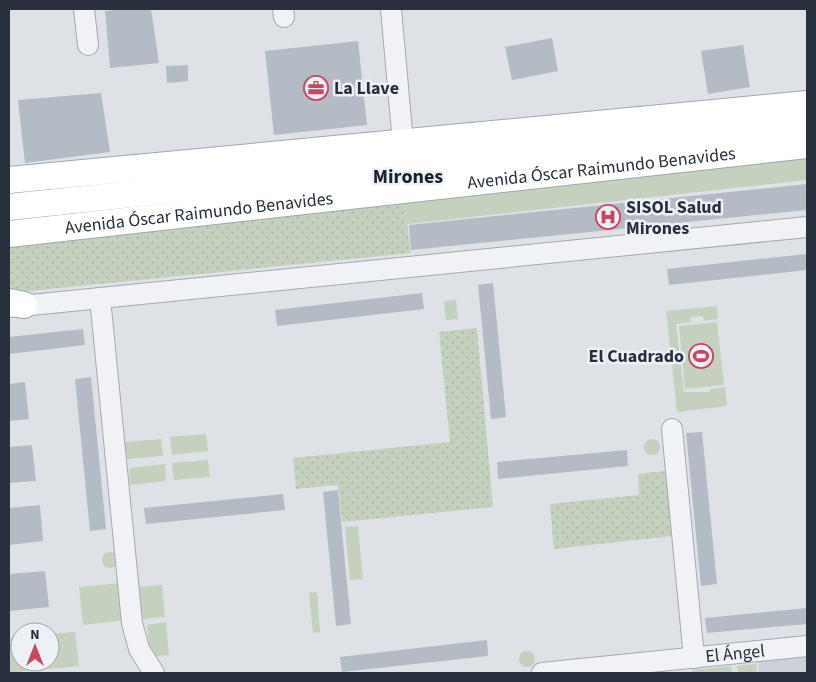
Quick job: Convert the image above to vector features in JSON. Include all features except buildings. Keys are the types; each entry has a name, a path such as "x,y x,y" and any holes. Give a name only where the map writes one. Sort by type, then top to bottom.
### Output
{"main road":[{"path":"9,180 807,104"},
{"name":"Avenida Óscar Raimundo Benavides","path":"9,207 807,123"},
{"name":"Avenida Óscar Raimundo Benavides","path":"9,234 807,145"},
{"path":"9,187 72,200"}],"street":[{"path":"84,9 88,45"},
{"path":"391,9 404,143"},
{"path":"14,305 807,227"},
{"path":"100,298 133,630 139,650 154,673"},
{"path":"672,429 694,658"},
{"name":"El Ángel","path":"542,673 612,670 694,658 807,646"}],"shaded area":[{"path":"807,655 807,673 759,673 758,660"}],"green space":[{"path":"807,156 807,180 407,224 404,202"},
{"path":"404,202 411,253 9,293 9,243"},
{"path":"456,300 458,319 446,320 444,301"},
{"path":"717,306 718,319 704,321 703,316 691,317 691,322 676,324 684,392 710,392 710,389 725,387 727,406 677,412 666,311"},
{"name":"El Cuadrado","path":"717,322 724,385 685,389 679,326"},
{"path":"477,328 493,507 342,522 338,485 296,489 293,458 450,442 439,332"},
{"path":"206,434 208,451 172,455 170,437"},
{"path":"161,439 163,456 127,459 125,442"},
{"path":"649,439 655,439 660,444 658,453 649,455 644,450 644,444"},
{"path":"208,460 210,477 174,480 172,463"},
{"path":"165,464 166,481 130,485 129,468"},
{"path":"666,471 672,536 554,549 550,504 639,495 638,474"},
{"path":"358,526 363,579 350,580 345,527"},
{"path":"110,552 116,554 118,560 116,566 110,568 104,566 102,560 104,554"},
{"path":"122,583 126,620 83,625 79,587"},
{"path":"162,585 165,617 142,619 138,616 140,587"},
{"path":"317,592 320,632 313,633 309,593"},
{"path":"166,622 169,655 155,656 149,645 147,625"},
{"path":"75,632 79,666 60,668 60,633"},
{"path":"9,638 10,672 19,672 9,673"},
{"path":"527,651 533,653 535,659 533,665 527,667 521,665 519,659 521,653"},
{"path":"756,664 757,673 738,673 737,666"},
{"path":"731,666 732,673 691,673 692,670"}],"place":[{"name":"La Llave","path":"316,88"},
{"name":"SISOL Salud Mirones","path":"608,217"},
{"name":"El Cuadrado","path":"701,356"}],"district":[{"name":"Mirones","path":"408,177"}]}
